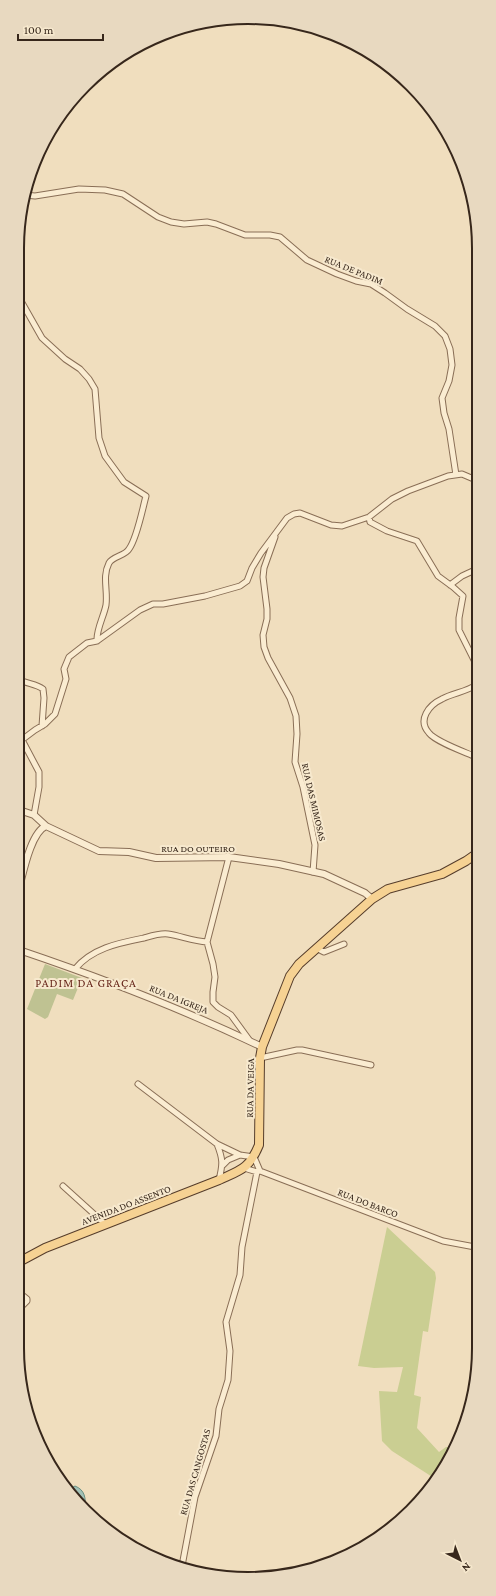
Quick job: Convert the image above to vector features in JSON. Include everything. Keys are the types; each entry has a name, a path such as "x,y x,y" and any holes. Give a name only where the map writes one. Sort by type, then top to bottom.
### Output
{"main road":[{"name":"RUA DA VEIGA","path":"254,1157 258,1145 260,1058 262,1047 290,976 299,964 316,948 372,899 388,889 442,874 466,862 472,857"},
{"path":"244,1168 254,1157"},
{"name":"AVENIDA DO ASSENTO","path":"24,1259 45,1248 219,1180 244,1168"}],"street":[{"name":"RUA DE PADIM","path":"30,196 79,189 105,190 123,194 158,216 171,222 184,224 207,222 245,235 270,235 280,238 307,260 337,274 356,281 371,284 385,292 407,309 435,326 445,336 450,349 452,365 449,381 442,398 444,413 449,429 456,475"},
{"path":"24,306 42,338 65,359 80,368 89,379 94,389 99,438 106,456 124,482 146,496 134,541 128,551 110,560 105,573 106,603 97,641"},
{"path":"24,739 42,726 55,714 66,679 64,669 69,657 87,643 97,641 140,610 152,604 163,604 205,596 240,586 247,581 252,568 262,552 287,518 294,514 300,513 331,525 342,526 369,517 392,499 408,491 448,476 462,474 472,478"},
{"path":"369,517 370,522 387,531 417,541 438,576 464,596 459,618 459,630 472,656"},
{"name":"RUA DAS MIMOSAS","path":"278,530 264,568 263,577 267,609 267,619 263,635 264,648 290,698 296,716 297,734 295,762 303,787 315,845 313,872"},
{"path":"450,585 462,576 472,572"},
{"path":"24,682 37,685 43,689 44,698 42,726"},
{"path":"472,687 440,699 427,711 424,717 425,725 429,733 438,739 472,755"},
{"path":"24,746 39,772 39,787 34,815 24,813"},
{"name":"RUA DO OUTEIRO","path":"34,815 46,826 91,848 106,853 129,852 156,858 229,857 279,864 324,874 365,893 372,899"},
{"path":"24,871 34,838 40,829 46,826"},
{"path":"229,857 207,942 214,964 215,977 213,1002 231,1015 250,1041"},
{"path":"75,968 83,959 107,947 156,935 167,934 207,942"},
{"path":"316,948 324,952 344,944"},
{"name":"RUA DA IGREJA","path":"24,952 75,968 200,1017 262,1047"},
{"path":"260,1058 302,1050 371,1066"},
{"path":"138,1084 217,1144 240,1155 254,1157 258,1171"},
{"path":"217,1144 222,1154 223,1165 219,1180"},
{"path":"223,1165 228,1160 240,1155"},
{"name":"RUA DO BARCO","path":"244,1168 258,1171 443,1241 472,1246"},
{"name":"RUA DAS CANGOSTAS","path":"183,1562 195,1497 216,1436 219,1409 228,1380 230,1351 226,1322 240,1275 242,1247 258,1171"},
{"path":"63,1186 105,1224"},
{"path":"24,1297 27,1299 24,1304"}],"green space":[{"path":"45,964 82,978 73,1000 57,994 48,1017 45,1019 27,1009"},
{"path":"387,1227 435,1272 436,1278 428,1332 423,1331 414,1395 421,1397 417,1428 439,1452 446,1447 449,1447 431,1476 392,1451 382,1441 379,1391 397,1392 403,1367 374,1368 358,1366"}],"water":[{"path":"75,1486 83,1492 85,1501 80,1496 73,1487"}],"district":[{"name":"PADIM DA GRAÇA","path":"86,983"}]}
